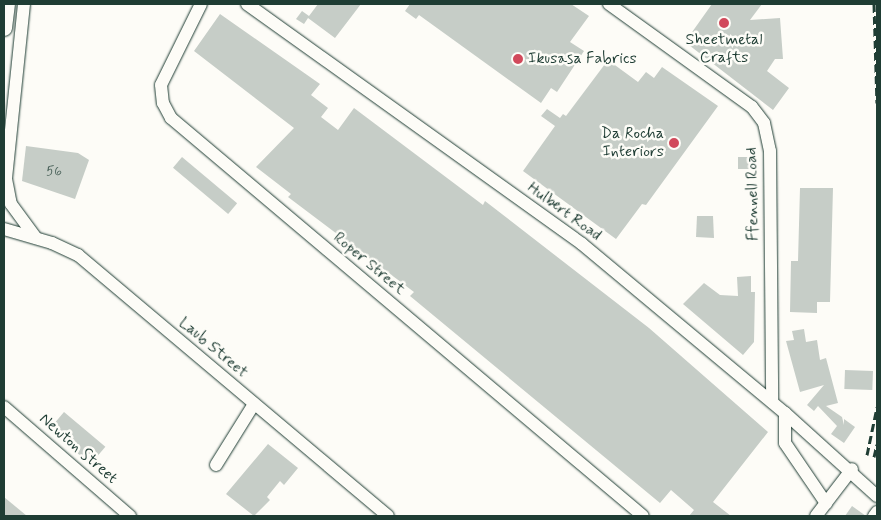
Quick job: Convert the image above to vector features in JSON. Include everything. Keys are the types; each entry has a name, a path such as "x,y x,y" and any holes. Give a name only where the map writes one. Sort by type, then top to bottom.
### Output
{"main road":[{"path":"4,28 7,4"}],"street":[{"path":"24,4 10,83 7,190 11,204 36,238"},
{"name":"Roper Street","path":"201,4 161,85 163,103 171,118 643,516"},
{"name":"Hulbert Road","path":"247,4 582,244 772,402 877,496"},
{"name":"Ffennell Road","path":"609,4 752,107 764,123 770,151 772,402"},
{"name":"Laub Street","path":"4,229 36,238 78,255 388,516"},
{"path":"216,465 254,404"},
{"name":"Newton Street","path":"4,407 130,516"},
{"path":"785,414 785,443 826,503"},
{"path":"816,516 849,469"},
{"name":"Hulbert Road","path":"849,469 877,487"},
{"path":"874,516 877,512"}],"building":[{"path":"318,4 361,4 335,38 308,18 304,24 296,19 302,11 309,16"},
{"name":"Ikusasa Fabrics","path":"410,4 571,4 589,16 570,42 584,51 557,92 551,88 541,103 419,15 416,19 405,11"},
{"path":"712,4 762,4 750,20 780,18 783,59 775,59 767,71 789,88 773,110 685,42"},
{"path":"220,14 320,84 311,95 328,108 321,117 338,130 354,108 483,205 485,201 649,328 768,432 713,502 731,516 689,516 694,510 671,490 660,503 410,296 414,292 288,197 291,194 256,167 294,128 194,51"},
{"path":"608,60 638,82 646,72 654,78 662,67 718,106 646,205 642,204 616,239 523,171 555,126 541,116 547,109 560,118 563,114 566,116"},
{"path":"26,146 78,153 89,160 75,199 22,181"},
{"path":"182,157 237,203 228,214 173,168"},
{"path":"738,157 756,157 756,169 738,169"},
{"path":"800,188 833,188 830,302 817,302 817,313 790,312 791,261 798,261"},
{"path":"697,216 713,216 714,238 696,237"},
{"path":"751,276 751,292 755,292 754,342 743,355 683,304 704,283 720,295 738,296 737,277"},
{"path":"804,329 806,342 817,340 820,360 826,358 838,403 826,406 842,417 844,425 844,419 855,427 844,443 831,434 837,426 818,406 814,411 807,405 824,385 800,392 786,341 794,340 792,331"},
{"path":"845,370 873,371 872,390 844,389"},
{"path":"64,412 105,447 91,464 49,430"},
{"path":"268,444 298,468 284,485 280,481 267,497 270,500 254,516 226,494"},
{"path":"4,497 27,516 4,516"},
{"path":"852,506 866,516 845,516"}],"railway":[{"path":"874,4 877,103"},
{"path":"867,455 877,407"},
{"path":"874,457 877,444"}],"place":[{"name":"Sheetmetal Crafts","path":"724,23"},
{"name":"Ikusasa Fabrics","path":"518,59"},
{"name":"Da Rocha Interiors","path":"674,143"}]}
